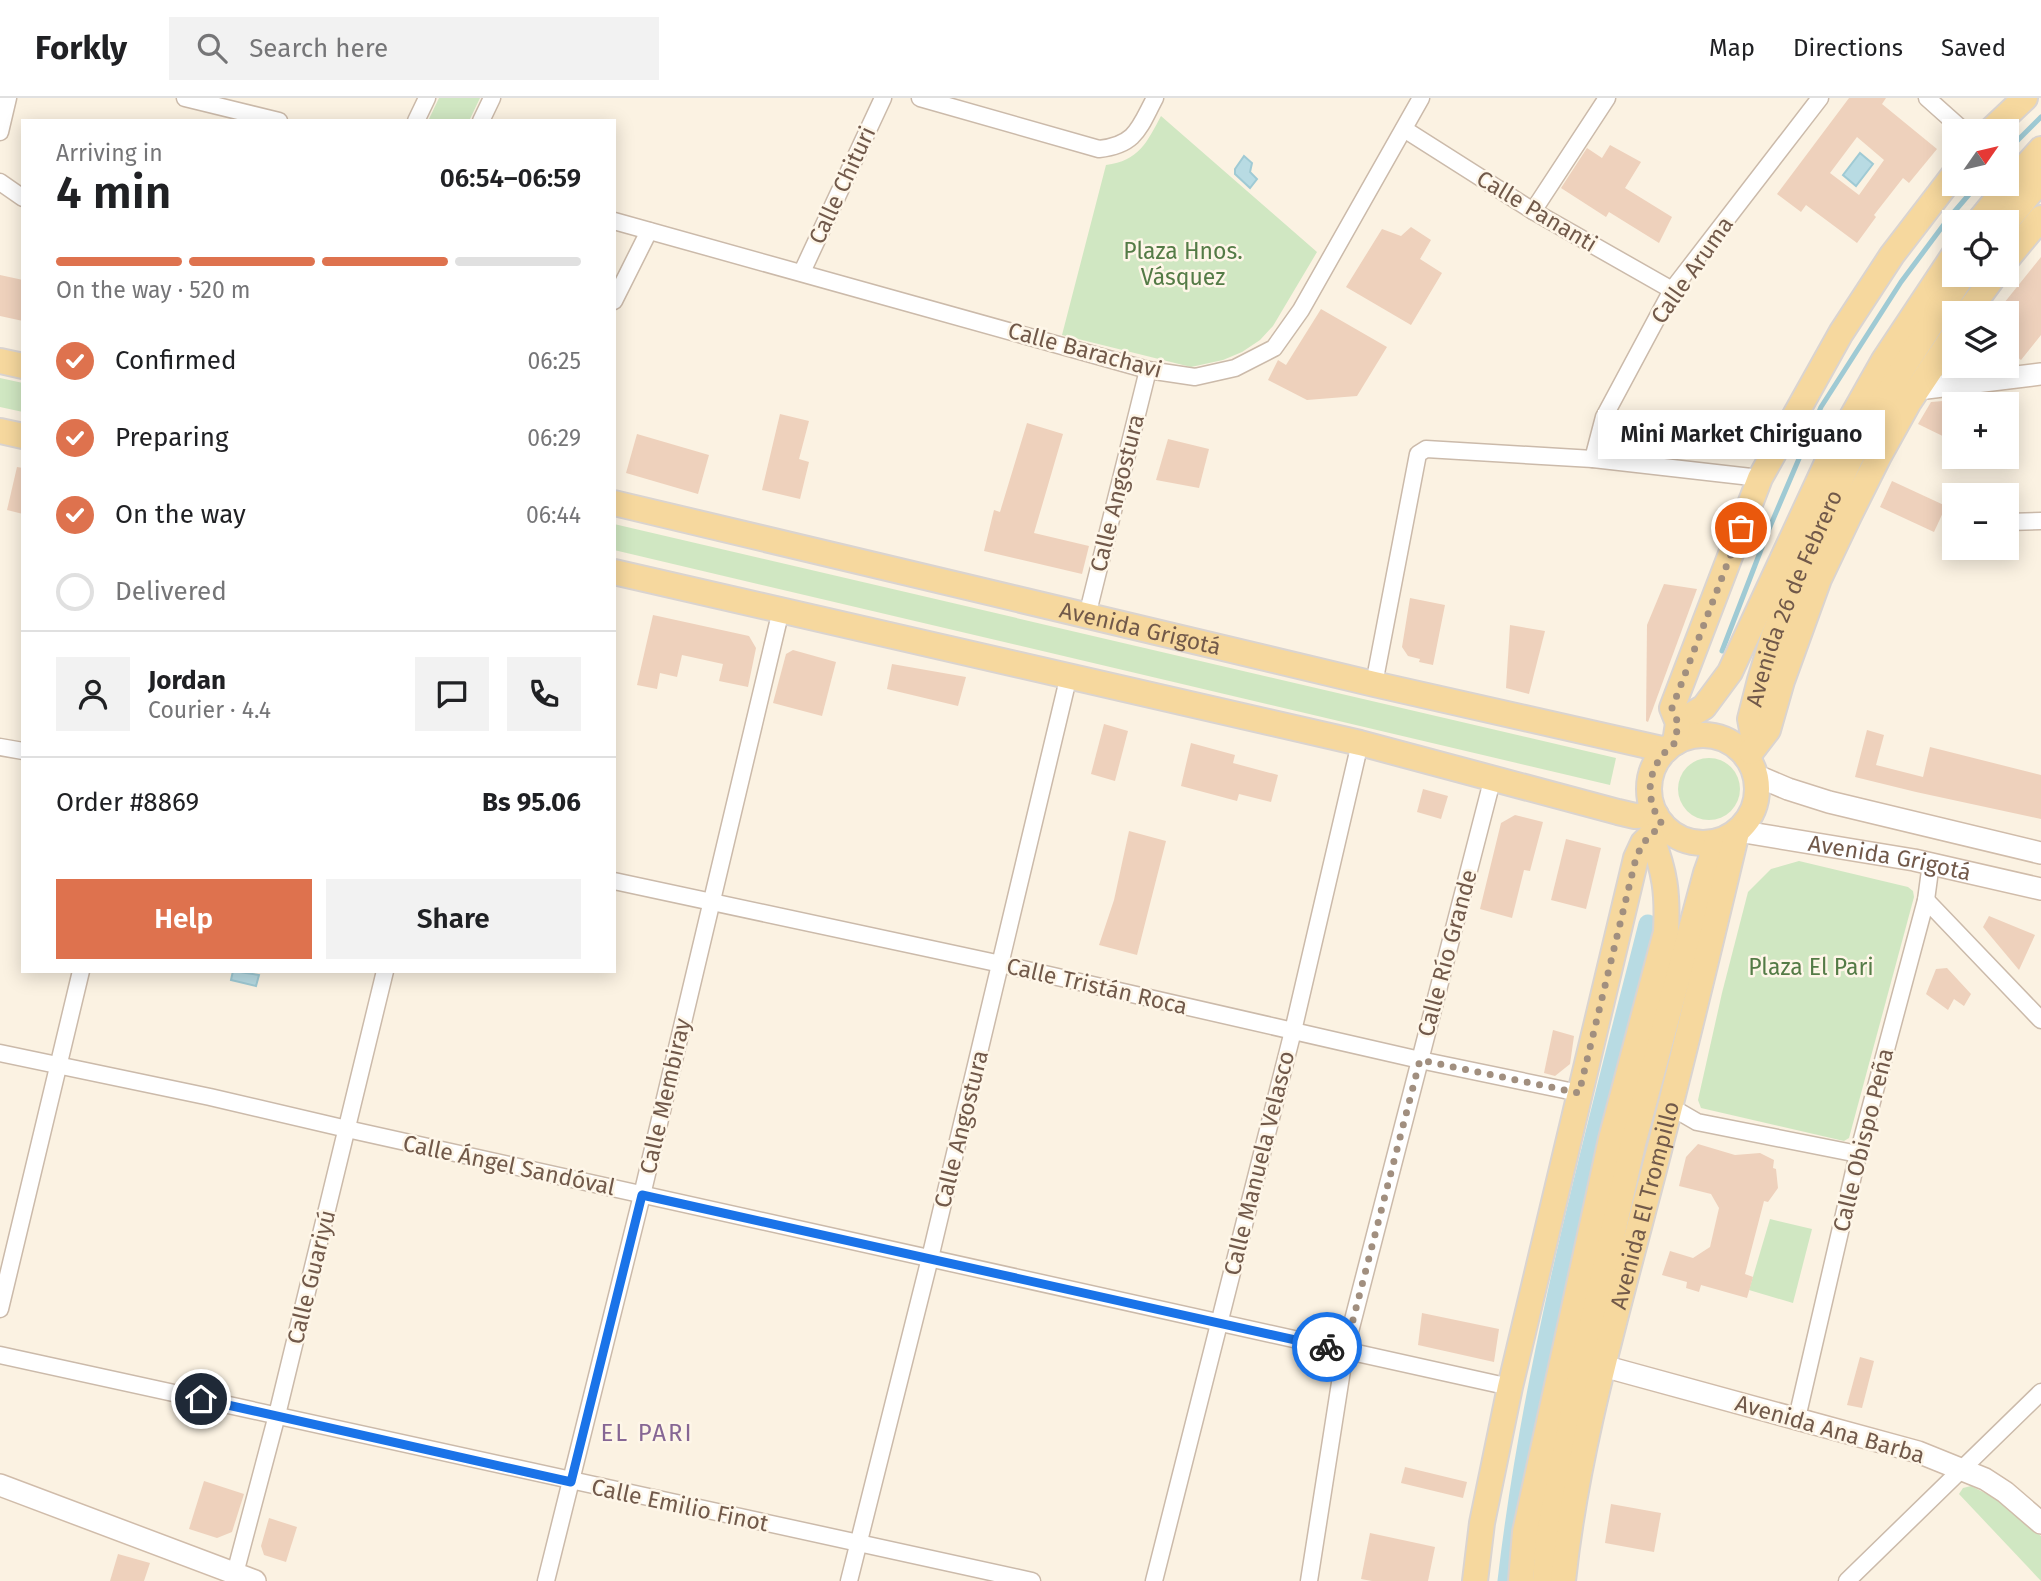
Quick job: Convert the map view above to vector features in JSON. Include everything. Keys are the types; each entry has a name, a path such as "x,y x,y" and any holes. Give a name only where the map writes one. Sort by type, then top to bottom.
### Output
{"main road":[{"path":"2003,119 2025,98"},
{"path":"1988,210 2041,149"},
{"path":"2016,210 2041,180"},
{"path":"1475,1581 1482,1523 1510,1387 1579,1093 1636,858 1656,825 1649,793 1650,781 1658,759 1673,739 1672,708 1760,478 1841,333 1892,255 1942,190"},
{"path":"2019,245 2041,218"},
{"name":"Avenida 26 de Febrero","path":"1673,739 1704,708 1730,672 1832,452 1884,360 1942,273"},
{"name":"Avenida 26 de Febrero","path":"1752,760 1750,719 1760,680 1773,637 1812,544 1850,459 1955,287"},
{"name":"Avenida 26 de Febrero","path":"1752,760 1768,730 1782,681 1824,569 1879,456 1942,353"},
{"path":"0,361 21,366"},
{"path":"0,431 21,436"},
{"name":"Avenida Grigotá","path":"616,503 1374,684 1673,739"},
{"path":"616,572 1360,743 1635,816 1689,841 1698,843 1731,835 1748,819 1754,806 1757,791 1752,760 1731,743 1711,736 1673,739"},
{"name":"Avenida El Trompillo","path":"1521,1581 1525,1532 1611,1139 1666,932 1668,901 1656,825"},
{"name":"Avenida El Trompillo","path":"1563,1581 1567,1541 1603,1366 1671,1101 1731,835"},
{"name":"Avenida El Trompillo","path":"1545,1581 1548,1537 1633,1144 1706,873 1731,835"},
{"path":"1590,1334 1626,1278"}],"street":[{"path":"1,126 8,98"},
{"path":"185,98 271,119"},
{"path":"417,119 427,98"},
{"path":"482,119 492,98"},
{"name":"Calle Chituri","path":"802,272 883,98"},
{"path":"920,98 1099,149 1128,142 1136,133 1155,98"},
{"name":"Calle Barachavi","path":"616,222 1148,370 1195,377 1235,368 1274,348 1301,310 1421,98"},
{"path":"1533,211 1607,98"},
{"name":"Calle Aruma","path":"1593,459 1604,417 1672,290 1820,98"},
{"path":"1927,98 1951,119"},
{"name":"Calle Pananti","path":"1404,129 1533,211 1672,290"},
{"path":"0,182 21,197"},
{"path":"616,297 649,231"},
{"name":"Calle Angostura","path":"1087,616 1148,370"},
{"path":"1918,390 2041,374"},
{"path":"1374,684 1418,454 1421,451 1426,449 1593,459 1760,478"},
{"path":"2019,522 2041,521"},
{"name":"Calle Membiray","path":"546,1581 642,1195 781,610"},
{"name":"Calle Angostura","path":"849,1581 1001,964 1069,675"},
{"name":"Calle Manuela Velasco","path":"1154,1581 1293,1031 1360,743"},
{"path":"0,747 21,751"},
{"name":"Avenida Grigotá","path":"1752,760 1787,789 1829,802 2041,853"},
{"name":"Calle Río Grande","path":"1309,1581 1345,1351 1493,777"},
{"name":"Avenida Grigotá","path":"1731,835 1923,862 2041,889"},
{"path":"1923,862 1939,859 2030,877 2037,874 2041,868"},
{"name":"Calle Obispo Peña","path":"1797,1418 1858,1154 1926,900 1923,862"},
{"name":"Calle Tristán Roca","path":"616,881 1579,1093"},
{"path":"1926,900 2041,1020"},
{"path":"0,1309 81,973"},
{"name":"Calle Guariyú","path":"241,1578 277,1415 385,973"},
{"name":"Calle Ángel Sandóval","path":"0,1053 210,1097 1510,1387"},
{"path":"1671,1101 1678,1111 1697,1122 1858,1154"},
{"name":"Calle Emilio Finot","path":"0,1355 1032,1581"},
{"name":"Avenida Ana Barba","path":"1603,1366 1918,1452 1985,1479 2005,1492 2041,1523"},
{"path":"1847,1581 2041,1392"},
{"path":"0,1485 241,1578"}],"green space":[{"path":"439,98 480,98 470,119 429,119"},
{"name":"Plaza Hnos. Vásquez","path":"1161,116 1317,252 1273,326 1260,340 1223,360 1191,367 1062,335 1106,165 1127,159 1141,149"},
{"path":"0,378 21,383 21,412 0,407"},
{"path":"616,524 1616,758 1610,785 616,550"},
{"path":"1703,758 1715,758 1731,767 1738,777 1738,801 1731,811 1715,820 1703,820 1692,815 1683,806 1678,795 1678,783 1683,772 1692,763"},
{"name":"Plaza El Pari","path":"1799,861 1908,887 1913,891 1914,897 1849,1138 1844,1141 1701,1108 1698,1100 1748,892 1771,869"},
{"path":"1770,1219 1812,1229 1793,1303 1749,1290"},
{"path":"1971,1486 1995,1498 2041,1536 2041,1581 1959,1494 1963,1488"}],"water":[{"path":"1860,153 1873,164 1856,186 1843,175"},
{"path":"1244,156 1252,163 1250,172 1257,179 1250,188 1235,174 1235,169"},
{"path":"233,973 259,975 256,986 231,980"}],"building":[{"path":"1849,98 1886,98 1882,104 1937,149 1909,183 1903,178 1874,215 1876,217 1857,243 1806,205 1801,212 1777,194","holes":["1857,137 1884,160 1859,195 1830,173"]},
{"path":"1610,145 1641,162 1625,188 1672,217 1659,243 1609,212 1606,217 1561,188 1587,148 1602,158"},
{"path":"1411,227 1431,240 1420,259 1442,273 1411,325 1346,287 1382,229 1401,236"},
{"path":"2041,257 2041,335 2021,360 2019,301 2006,301"},
{"path":"0,275 21,280 21,321 0,316"},
{"path":"1321,309 1387,347 1357,396 1307,400 1268,380 1278,360 1286,365"},
{"path":"1942,401 1942,436 1918,424 1931,402"},
{"path":"780,414 809,421 799,459 809,462 800,499 762,490"},
{"path":"1027,423 1063,434 1034,533 1089,546 1082,574 984,551 994,510 1000,512"},
{"path":"637,434 709,455 698,494 626,473"},
{"path":"1168,439 1209,449 1199,488 1156,480"},
{"path":"17,467 21,468 21,514 7,510"},
{"path":"1892,481 1942,504 1942,515 1934,532 1880,507"},
{"path":"1664,584 1697,589 1648,722 1647,625"},
{"path":"1410,598 1445,605 1433,665 1408,656 1402,647"},
{"path":"653,615 749,636 756,648 748,687 719,681 723,664 682,655 677,677 660,673 657,689 637,685"},
{"path":"1510,625 1545,631 1529,694 1506,688"},
{"path":"793,650 836,662 822,716 773,703 786,654"},
{"path":"892,664 966,677 958,706 887,689"},
{"path":"1104,724 1128,731 1115,781 1091,774"},
{"path":"1867,730 1884,735 1876,765 1923,777 1930,747 2041,775 2041,819 1855,777"},
{"path":"1191,743 1235,755 1233,763 1278,775 1271,802 1239,794 1237,801 1181,786"},
{"path":"1423,789 1448,796 1441,819 1417,812"},
{"path":"1515,815 1543,822 1530,871 1524,870 1512,918 1480,909 1501,823"},
{"path":"1129,831 1166,841 1137,955 1099,945 1114,900"},
{"path":"1566,839 1601,848 1586,909 1551,900"},
{"path":"1989,916 2035,935 2019,970 1983,927"},
{"path":"1947,968 1971,994 1964,1006 1954,999 1948,1010 1926,994 1936,969"},
{"path":"1553,1030 1574,1036 1570,1064 1555,1076 1544,1073"},
{"path":"1698,1144 1735,1155 1760,1153 1774,1160 1773,1168 1776,1169 1778,1188 1768,1202 1764,1201 1745,1274 1753,1277 1747,1298 1701,1285 1699,1292 1686,1288 1687,1282 1662,1275 1670,1251 1693,1258 1710,1247 1719,1208 1711,1194 1679,1186 1686,1157"},
{"path":"1422,1313 1499,1329 1494,1362 1418,1345"},
{"path":"1860,1357 1874,1361 1862,1408 1847,1405"},
{"path":"1405,1467 1467,1482 1463,1498 1401,1483"},
{"path":"204,1481 244,1494 232,1532 217,1538 189,1529"},
{"path":"1611,1504 1661,1513 1654,1552 1605,1543"},
{"path":"269,1518 297,1527 286,1562 264,1555 261,1546"},
{"path":"1370,1533 1435,1547 1428,1581 1361,1579"},
{"path":"118,1554 150,1563 144,1581 110,1581"}],"waterway":[{"path":"2020,138 2041,117"},
{"path":"1722,651 1769,529 1821,407 1901,282 1968,196"},
{"path":"1507,1581 1518,1498 1549,1332 1586,1168 1648,924"}],"way so far":[{"path":"1327,1347 1345,1351 1420,1060 1579,1093 1636,858 1643,843 1662,824 1651,804 1649,793 1653,769 1658,759 1675,743 1678,723 1672,708 1741,528"}],"place":[{"name":"Mini Market Chiriguano","path":"1741,528"}],"district":[{"name":"EL PARI","path":"647,1433"}],"route":[{"path":"201,1399 571,1482 642,1195 1327,1347"}]}
